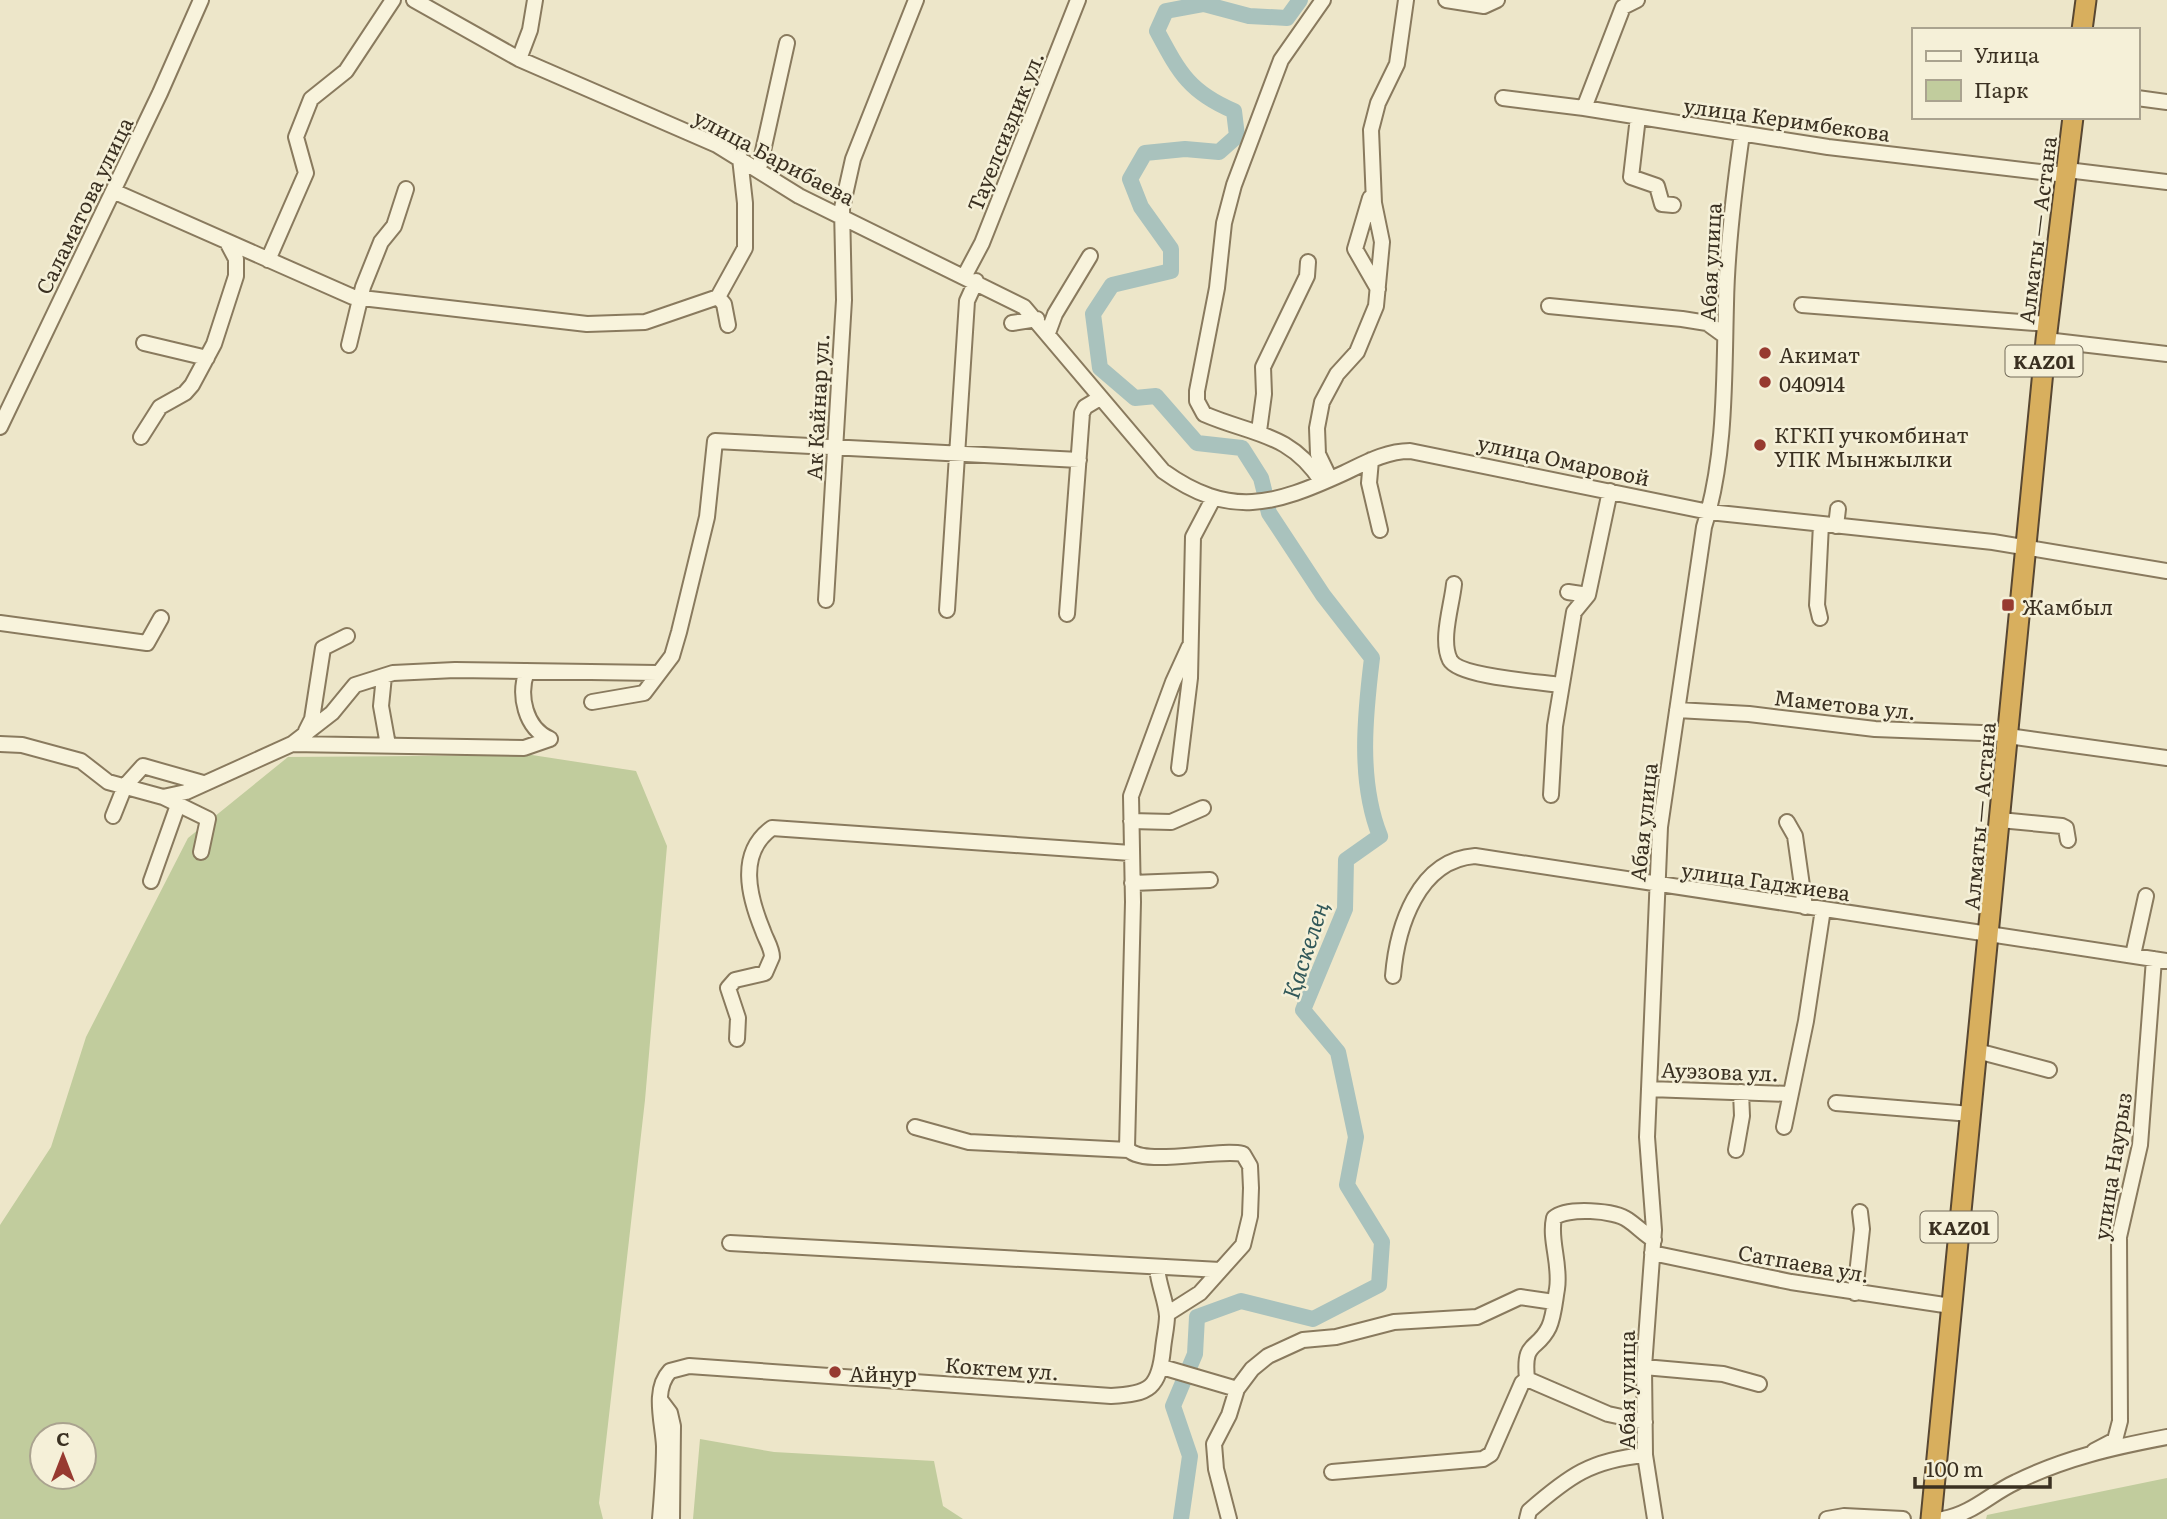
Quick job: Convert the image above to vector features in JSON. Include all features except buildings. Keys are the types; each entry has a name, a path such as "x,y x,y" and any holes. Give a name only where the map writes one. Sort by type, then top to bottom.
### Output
{"highway":[{"path":"2082,28 2085,0"},
{"name":"Алматы — Астана","path":"1931,1519 2047,332 2073,119"}],"street":[{"name":"Саламатова улица","path":"0,427 201,0"},
{"path":"268,260 306,173 296,137 311,99 346,71 393,0"},
{"name":"улица Барибаева","path":"414,0 519,60 717,145 759,169 799,197 970,278 1024,307 1037,318"},
{"path":"519,60 530,30 535,0"},
{"name":"Ак Кайнар ул.","path":"826,600 845,280 841,217 853,159 916,0"},
{"name":"Тауелсиздик ул.","path":"947,610 970,278 1078,0"},
{"path":"1323,0 1281,60 1234,185 1199,376 1197,401 1205,414 1259,431 1285,444 1326,480"},
{"path":"1378,289 1356,250 1369,196 1374,114 1396,64 1406,0"},
{"path":"1446,0 1484,6 1497,0"},
{"path":"1584,108 1623,7 1637,0"},
{"path":"759,169 787,43"},
{"name":"улица Керимбекова","path":"1503,98 1584,108 1742,134 2066,173 2167,182"},
{"path":"2139,98 2167,103"},
{"path":"1638,117 1631,177 1657,186 1662,204 1673,205"},
{"name":"Абая улица","path":"1655,1519 1645,1455 1644,1367 1654,1224 1647,1165 1655,885 1660,827 1677,710 1718,472 1726,399 1725,336 1734,185 1742,134"},
{"path":"113,191 360,298 440,305 549,328 645,322 718,297 745,247 746,203 740,158"},
{"path":"349,345 360,298 379,246 394,226 405,189"},
{"path":"1326,480 1316,441 1322,402 1337,374 1357,352 1376,306 1382,242 1369,196"},
{"path":"141,437 160,407 185,393 206,358 236,276 236,259 227,242"},
{"path":"1048,333 1055,314 1090,256"},
{"path":"1259,431 1263,401 1263,367 1307,276 1308,262"},
{"path":"718,297 724,304 728,325"},
{"path":"1549,306 1707,323 1725,336"},
{"path":"1802,306 2047,332 2167,354"},
{"path":"1012,323 1037,318"},
{"name":"улица Омаровой","path":"1037,318 1100,398 1163,471 1213,499 1257,503 1326,480 1391,453 1410,451 1709,512 2026,548 2167,571"},
{"path":"144,343 206,358"},
{"path":"1068,614 1082,413 1085,407 1100,398"},
{"path":"1263,401 1274,429"},
{"path":"592,702 644,693 672,656 707,517 713,443 742,440 1079,460"},
{"path":"1371,460 1369,482 1380,530"},
{"path":"1551,795 1551,754 1574,612 1588,594 1610,491"},
{"path":"1179,768 1190,678 1192,537 1213,499"},
{"path":"1836,526 1838,509"},
{"path":"1820,618 1817,605 1821,524"},
{"path":"1454,584 1447,639 1450,660 1455,666 1561,685"},
{"path":"1568,592 1588,594"},
{"path":"0,623 147,643 161,618"},
{"path":"306,732 312,719 323,648 347,636"},
{"path":"1128,1150 1133,788 1172,682 1189,647"},
{"path":"163,797 186,792 260,761 292,744 332,713 355,685 384,676 404,671 657,673"},
{"path":"292,744 524,748 550,739 542,735 529,721 523,689 527,671"},
{"path":"384,676 381,706 387,745"},
{"name":"Маметова ул.","path":"1677,710 1749,714 1897,731 2008,735 2167,758"},
{"path":"0,744 22,746 81,761 108,782 163,797 208,819 201,852"},
{"path":"113,816 125,786 143,766 203,783"},
{"path":"151,881 178,805"},
{"path":"1131,821 1171,822 1203,808"},
{"path":"2000,820 2062,826 2066,828 2068,840"},
{"path":"1787,822 1795,836 1805,907"},
{"path":"1795,836 1799,827 1805,824"},
{"path":"737,1039 738,1018 728,988 735,980 765,974 772,957 752,903 748,883 757,841 772,828 1131,853"},
{"name":"улица Гаджиева","path":"1393,976 1404,929 1416,894 1437,869 1454,859 1475,856 1655,885 1989,934 2013,935 2161,960"},
{"path":"1132,883 1210,880"},
{"path":"2133,955 2146,896"},
{"path":"1784,1127 1806,1021 1823,909"},
{"name":"улица Наурыз","path":"2094,1451 2115,1440 2120,1421 2119,1237 2140,1145 2161,960"},
{"path":"1977,1051 2049,1070"},
{"name":"Ауэзова ул.","path":"1649,1089 1790,1094"},
{"path":"1736,1150 1742,1116 1741,1092"},
{"path":"1836,1103 1971,1114"},
{"path":"915,1127 970,1142 1128,1150 1134,1154 1154,1157 1235,1152 1247,1159 1251,1188 1247,1236 1238,1254 1200,1293 1167,1314"},
{"name":"Сатпаева ул.","path":"1332,1472 1483,1459 1491,1454 1522,1383 1527,1379 1528,1350 1549,1327 1559,1258 1553,1236 1553,1218 1566,1213 1606,1212 1626,1218 1653,1247 1855,1293 1951,1306"},
{"path":"1855,1293 1862,1229 1860,1212"},
{"path":"1626,1218 1654,1224"},
{"path":"730,1243 1220,1270"},
{"path":"1157,1267 1158,1284 1167,1314 1162,1367 1233,1387"},
{"path":"1229,1519 1216,1469 1214,1444 1229,1415 1233,1387 1268,1356 1310,1339 1336,1337 1394,1322 1477,1317 1520,1297 1554,1302"},
{"name":"Коктем ул.","path":"661,1401 662,1385 670,1371 693,1367 1111,1396 1139,1393 1155,1383 1162,1367"},
{"path":"1644,1367 1723,1374 1759,1384"},
{"path":"1527,1379 1608,1414 1644,1422"},
{"path":"660,1519 664,1444 661,1401"},
{"path":"661,1401 670,1413 673,1426 672,1519"},
{"path":"1943,1519 1968,1511 2022,1479 2094,1451 2167,1437"},
{"path":"1527,1519 1529,1511 1581,1470 1604,1460 1645,1455"},
{"path":"1827,1519 1844,1516 1903,1519"}],"green space":[{"path":"532,755 636,771 667,846 645,1100 599,1503 603,1519 0,1519 0,1225 51,1147 86,1037 188,838 288,757"},
{"path":"700,1439 774,1452 934,1461 943,1506 963,1519 693,1519"},
{"path":"2167,1478 2167,1519 1986,1519 1987,1515"}],"waterway":[{"name":"Қаскелең","path":"1264,490 1261,478 1242,448 1197,443 1156,396 1135,398 1100,368 1093,314 1112,285 1171,271 1171,249 1141,207 1130,179 1145,153 1185,149 1219,152 1237,136 1234,111 1196,88 1172,58 1157,31 1166,11 1204,4 1249,16 1287,18 1300,0"},
{"name":"Қаскелең","path":"1181,1519 1190,1456 1173,1406 1195,1354 1197,1317 1241,1301 1313,1319 1379,1285 1382,1242 1347,1185 1356,1137 1338,1052 1303,1010 1345,909 1346,860 1380,836 1368,793 1366,771 1367,702 1372,658 1323,595 1269,513 1267,505"}],"place":[{"name":"Акимат","path":"1765,353"},
{"name":"040914","path":"1765,382"},
{"name":"КГКП учкомбинат УПК Мынжылки","path":"1760,445"},
{"name":"Жамбыл","path":"2008,605"},
{"name":"Айнур","path":"835,1372"}]}
